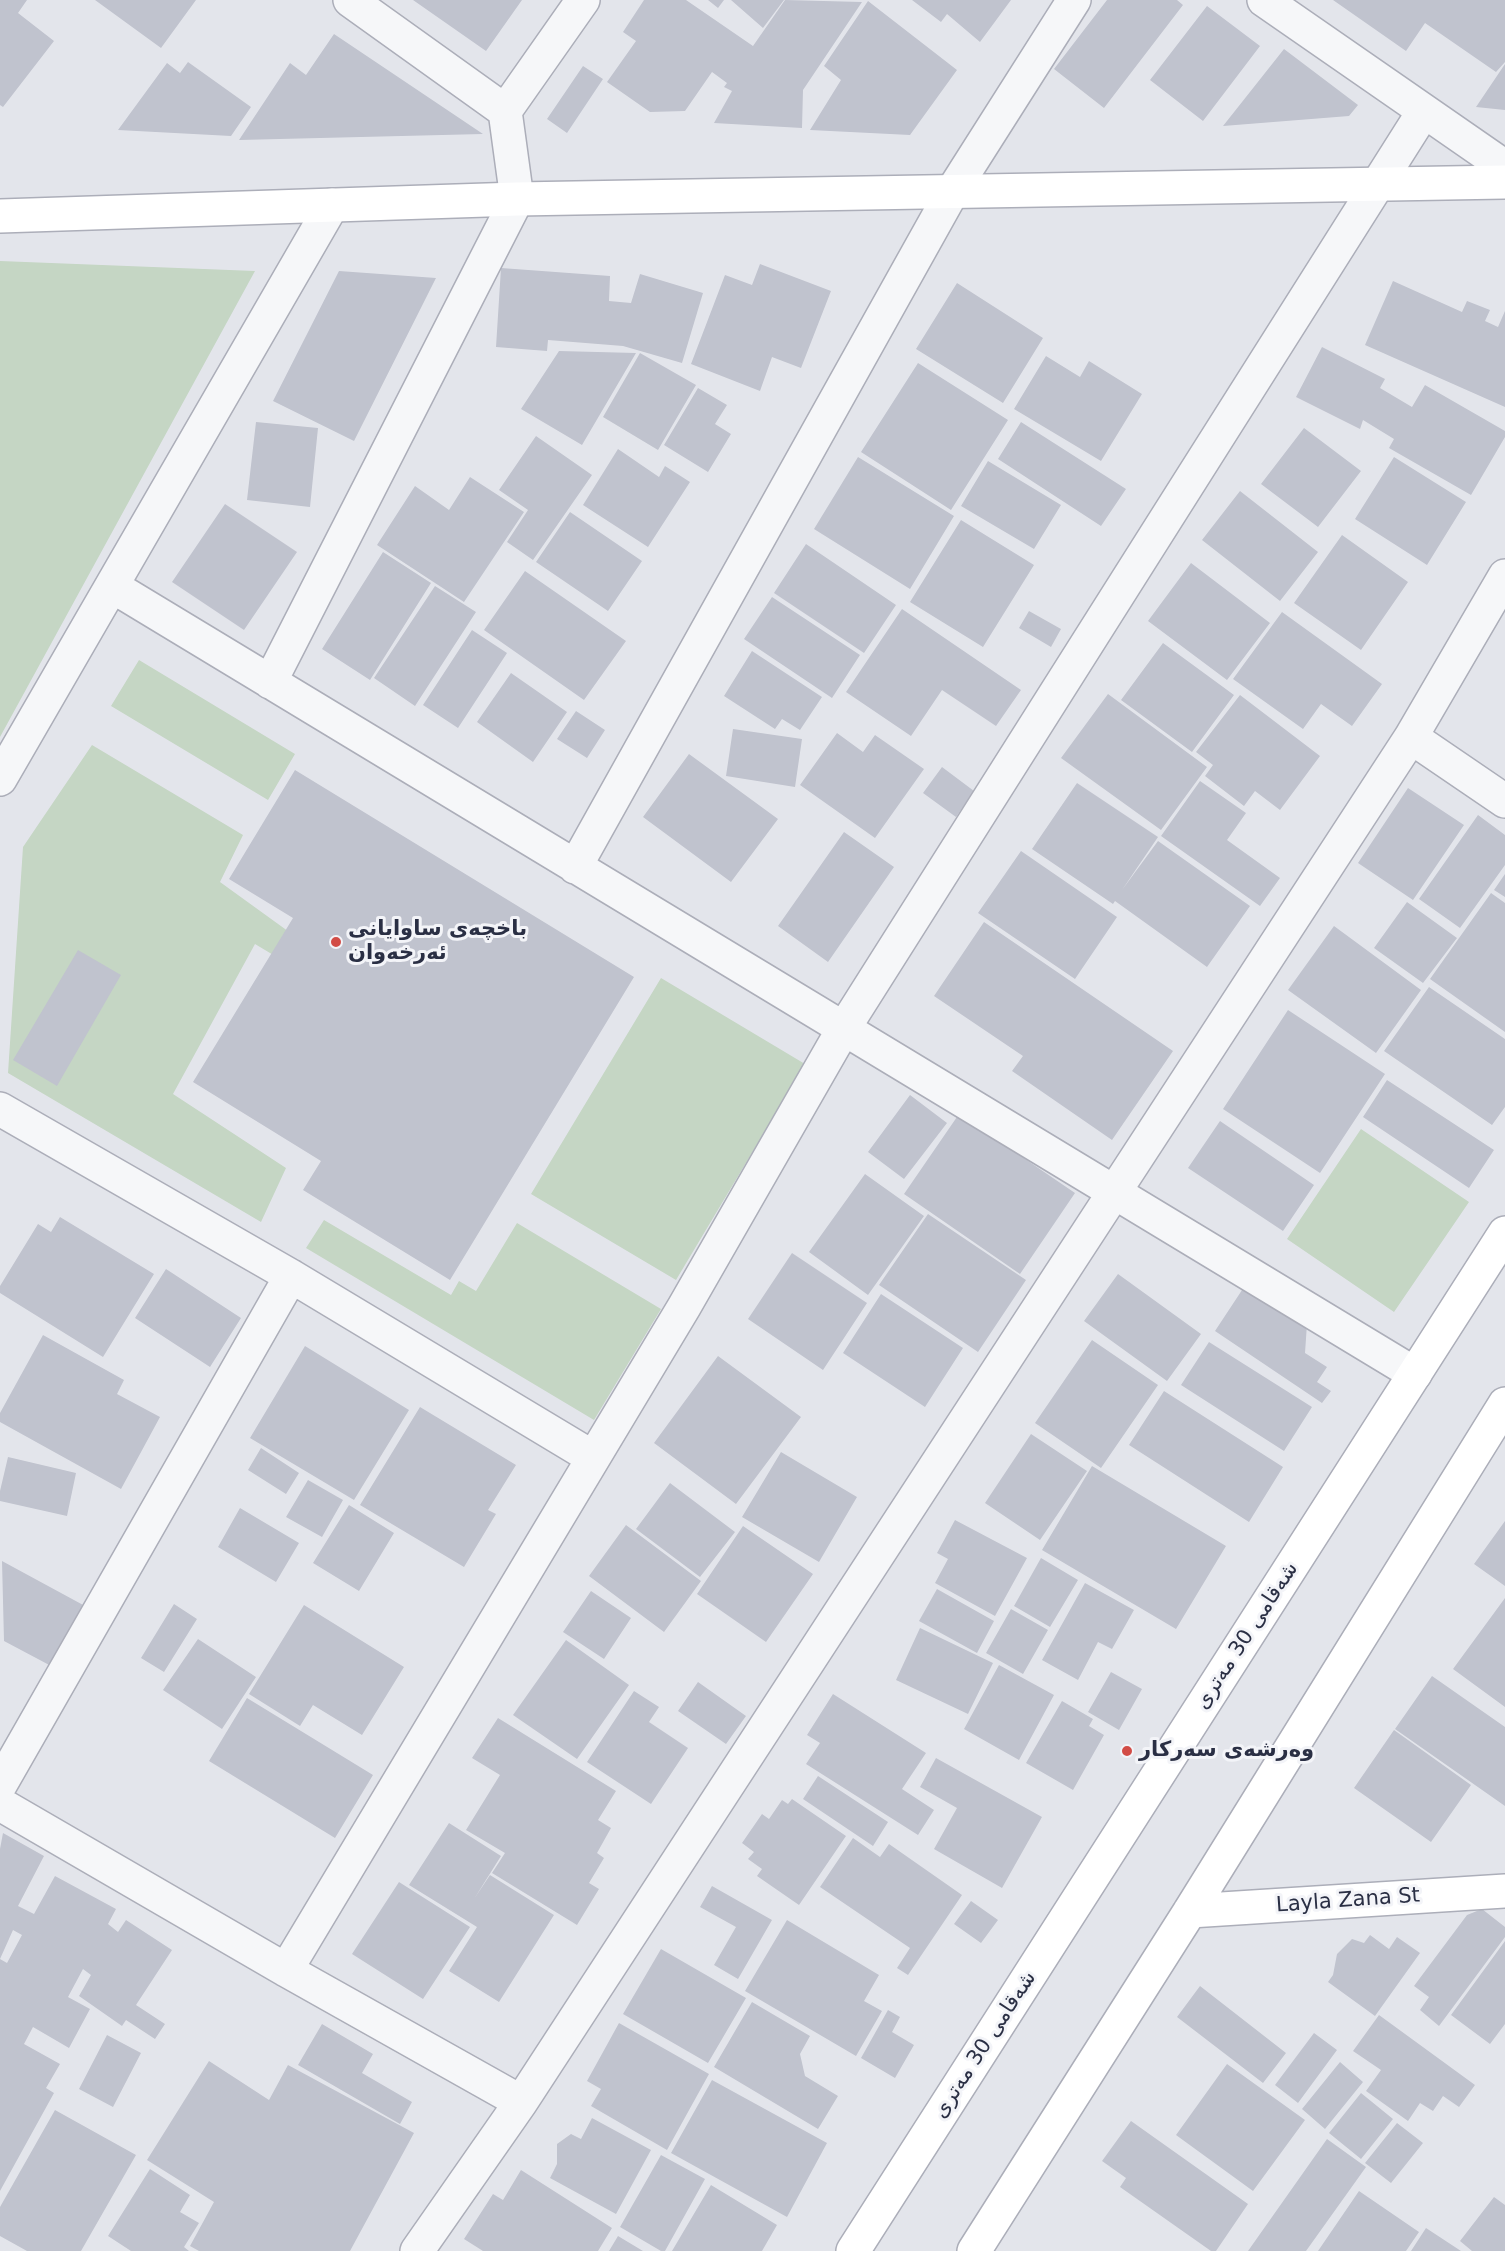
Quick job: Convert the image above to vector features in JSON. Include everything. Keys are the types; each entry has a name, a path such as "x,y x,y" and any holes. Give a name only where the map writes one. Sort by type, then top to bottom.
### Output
{"main road":[{"path":"0,216 517,199 1505,182"},
{"name":"شەقامی 30 مەتری","path":"853,2251 1505,1233"},
{"path":"975,2251 1190,1911 1505,1404"},
{"name":"Layla Zana St","path":"1190,1911 1505,1891"}],"street":[{"path":"350,0 505,111"},
{"path":"270,682 517,199 505,111 583,0"},
{"path":"575,867 952,192 1074,0"},
{"path":"1263,0 1505,167"},
{"path":"286,1970 684,1307 844,1028 1424,111"},
{"path":"0,779 332,205"},
{"path":"417,2251 521,2102 1412,737 1505,576"},
{"path":"112,586 1415,1374"},
{"path":"1412,737 1505,801"},
{"path":"0,1109 291,1276 592,1457"},
{"path":"0,1785 291,1276"},
{"path":"0,1804 286,1970 521,2102"}],"green space":[{"path":"0,261 255,271 0,737"},
{"path":"139,660 295,754 268,800 111,706"},
{"path":"92,745 243,835 220,882 321,955 310,977 255,944 173,1094 286,1168 261,1222 8,1073 23,847"},
{"path":"661,978 805,1064 676,1280 531,1194"},
{"path":"1361,1129 1469,1202 1394,1312 1287,1239"},
{"path":"324,1220 451,1295 459,1281 476,1291 517,1223 661,1309 594,1420 306,1248"}],"building":[{"path":"0,0 27,0 18,13 54,41 3,107 0,105"},
{"path":"95,0 196,0 161,48"},
{"path":"413,0 522,0 486,51"},
{"path":"644,0 686,0 753,46 785,0 862,2 803,90 802,128 714,123 732,91 724,87 727,83 712,72 685,111 650,112 607,82 636,41 623,32"},
{"path":"708,0 724,0 718,8"},
{"path":"731,0 784,0 763,28"},
{"path":"912,0 1011,0 980,42 947,14 941,22"},
{"path":"1107,0 1177,0 1183,5 1104,108 1054,69"},
{"path":"1333,0 1505,0 1505,62 1496,72 1425,23 1406,51"},
{"path":"868,1 957,70 910,135 810,130 841,80 824,66"},
{"path":"1207,6 1260,46 1203,121 1150,80"},
{"path":"334,34 483,134 239,140 290,63 306,75"},
{"path":"1284,49 1358,105 1349,116 1223,126"},
{"path":"188,62 251,107 231,136 118,130 167,63 180,73"},
{"path":"1505,64 1505,110 1476,107"},
{"path":"583,66 603,79 567,133 547,119"},
{"path":"760,264 831,291 801,368 772,357 760,391 691,364 725,275 752,285"},
{"path":"501,268 610,276 609,301 631,303 640,274 703,293 682,363 623,346 548,340 547,351 496,347"},
{"path":"339,271 436,278 354,441 273,401"},
{"path":"1393,281 1462,312 1467,301 1490,310 1485,321 1498,327 1505,311 1505,407 1365,345"},
{"path":"957,283 1043,338 1003,403 916,349"},
{"path":"1322,347 1385,379 1380,388 1412,407 1425,385 1505,431 1505,437 1471,495 1389,448 1394,439 1363,420 1360,429 1296,397"},
{"path":"559,351 636,353 582,445 521,409"},
{"path":"640,353 696,385 658,450 603,417"},
{"path":"1046,356 1080,377 1089,361 1142,394 1101,461 1014,409"},
{"path":"918,363 1008,420 951,510 861,452"},
{"path":"698,388 727,405 715,424 731,434 708,472 664,445"},
{"path":"256,422 318,428 310,507 247,500"},
{"path":"1021,422 1126,489 1101,526 998,459"},
{"path":"1304,428 1361,471 1318,527 1261,484"},
{"path":"536,436 592,475 533,560 507,542 528,510 499,490"},
{"path":"618,449 659,477 665,466 690,482 648,547 583,505"},
{"path":"858,457 954,516 910,589 814,529"},
{"path":"1394,457 1466,502 1427,565 1355,519"},
{"path":"988,461 1061,505 1034,549 961,506"},
{"path":"470,477 524,512 464,602 377,545 415,486 449,510"},
{"path":"1240,491 1318,552 1280,601 1202,540"},
{"path":"225,504 297,552 244,630 172,582"},
{"path":"570,512 642,561 608,611 536,562"},
{"path":"961,520 1034,565 983,647 910,602"},
{"path":"1342,535 1408,582 1361,650 1294,603"},
{"path":"806,544 896,605 864,653 774,593"},
{"path":"383,552 431,583 370,680 322,649"},
{"path":"1191,563 1270,623 1227,680 1148,621"},
{"path":"525,571 626,641 584,700 484,630"},
{"path":"435,586 476,612 415,706 374,678"},
{"path":"772,597 860,655 832,698 744,639"},
{"path":"902,609 1021,690 996,726 942,690 911,736 846,692"},
{"path":"1029,611 1061,629 1051,647 1019,628"},
{"path":"1282,612 1382,684 1352,726 1321,704 1303,729 1233,679"},
{"path":"472,630 507,653 458,728 423,705"},
{"path":"1163,643 1234,695 1192,752 1121,700"},
{"path":"752,651 822,697 800,730 782,719 775,729 724,696"},
{"path":"511,673 567,712 533,762 477,722"},
{"path":"1108,694 1207,767 1161,830 1061,758"},
{"path":"1240,695 1320,756 1280,810 1255,791 1244,806 1205,776 1213,765 1196,752"},
{"path":"576,711 605,730 587,758 557,739"},
{"path":"733,729 802,739 795,787 726,776"},
{"path":"837,733 863,752 875,735 924,769 875,838 800,785"},
{"path":"689,754 778,819 731,882 643,817"},
{"path":"942,767 974,791 956,817 923,793"},
{"path":"295,770 634,977 450,1280 303,1190 321,1161 193,1082 293,918 229,879"},
{"path":"1200,781 1246,813 1227,840 1280,878 1260,906 1161,836"},
{"path":"1077,783 1158,837 1122,890 1158,841 1250,906 1207,967 1115,901 1113,904 1032,849"},
{"path":"1408,788 1464,825 1413,900 1358,863"},
{"path":"1478,815 1505,835 1505,865 1460,928 1419,899"},
{"path":"844,832 894,867 828,962 778,926"},
{"path":"1021,851 1117,917 1075,979 978,913"},
{"path":"1505,874 1505,897 1494,890"},
{"path":"1491,893 1505,903 1505,1032 1430,979"},
{"path":"1407,902 1457,938 1423,983 1374,948"},
{"path":"984,922 1173,1051 1112,1140 1012,1071 1023,1056 934,996"},
{"path":"1334,926 1421,990 1376,1053 1288,990"},
{"path":"78,950 121,975 57,1086 13,1060"},
{"path":"1429,987 1505,1039 1505,1107 1492,1125 1384,1051"},
{"path":"1288,1010 1385,1074 1320,1173 1223,1109"},
{"path":"1387,1080 1494,1150 1469,1188 1363,1117"},
{"path":"910,1095 947,1123 904,1179 868,1152"},
{"path":"959,1114 1075,1193 1020,1274 904,1194"},
{"path":"1220,1121 1314,1185 1283,1231 1188,1168"},
{"path":"865,1174 924,1216 868,1295 809,1252"},
{"path":"928,1214 1026,1280 978,1352 879,1285"},
{"path":"60,1217 154,1274 103,1357 0,1293 0,1286 38,1224 51,1232"},
{"path":"792,1253 867,1303 823,1370 748,1319"},
{"path":"166,1269 241,1318 210,1367 135,1318"},
{"path":"1118,1274 1201,1334 1167,1381 1084,1321"},
{"path":"1246,1284 1307,1324 1305,1353 1327,1367 1317,1382 1331,1391 1322,1403 1215,1331"},
{"path":"881,1294 963,1348 925,1407 843,1353"},
{"path":"43,1335 124,1380 117,1394 160,1417 121,1489 0,1422 0,1413"},
{"path":"1092,1340 1158,1385 1101,1468 1035,1423"},
{"path":"1209,1342 1312,1407 1284,1451 1181,1385"},
{"path":"305,1346 409,1410 354,1500 250,1438"},
{"path":"718,1356 801,1417 736,1504 654,1443"},
{"path":"1164,1391 1283,1467 1249,1522 1129,1445"},
{"path":"420,1407 516,1465 488,1510 496,1514 464,1567 360,1505"},
{"path":"1031,1434 1087,1471 1040,1540 985,1503"},
{"path":"261,1448 299,1473 286,1494 248,1470"},
{"path":"781,1452 857,1497 819,1562 742,1517"},
{"path":"8,1457 76,1473 67,1516 0,1501"},
{"path":"1092,1466 1226,1546 1176,1629 1042,1550"},
{"path":"308,1480 343,1500 322,1537 286,1517"},
{"path":"670,1483 735,1532 700,1577 636,1529"},
{"path":"349,1505 394,1533 359,1591 313,1563"},
{"path":"240,1508 299,1543 276,1582 218,1547"},
{"path":"955,1520 1027,1558 995,1616 935,1583 948,1559 937,1553"},
{"path":"1505,1521 1505,1586 1474,1564"},
{"path":"626,1525 701,1581 664,1632 589,1576"},
{"path":"743,1526 813,1574 766,1642 697,1594"},
{"path":"1041,1558 1078,1580 1050,1627 1014,1606"},
{"path":"2,1561 85,1606 53,1667 4,1641"},
{"path":"1085,1583 1134,1610 1112,1649 1098,1642 1078,1680 1042,1660"},
{"path":"937,1589 994,1621 977,1653 919,1621"},
{"path":"591,1591 631,1618 604,1659 563,1632"},
{"path":"1505,1598 1505,1707 1453,1669"},
{"path":"174,1604 197,1619 164,1672 141,1658"},
{"path":"304,1605 404,1667 362,1735 313,1705 300,1726 249,1694"},
{"path":"1011,1609 1048,1630 1023,1674 986,1653"},
{"path":"920,1628 993,1663 968,1714 896,1680"},
{"path":"198,1639 256,1677 222,1729 163,1690"},
{"path":"566,1640 629,1685 577,1759 513,1715"},
{"path":"999,1665 1054,1695 1019,1760 964,1729"},
{"path":"1111,1672 1142,1689 1119,1730 1088,1712"},
{"path":"1432,1676 1505,1727 1505,1806 1395,1729"},
{"path":"698,1682 746,1716 726,1744 678,1711"},
{"path":"634,1691 659,1707 649,1722 688,1748 651,1804 587,1762"},
{"path":"833,1694 926,1753 902,1789 934,1810 918,1835 806,1764 820,1743 807,1735"},
{"path":"247,1698 373,1775 335,1838 209,1761"},
{"path":"1062,1701 1093,1719 1089,1726 1104,1735 1073,1790 1026,1763"},
{"path":"498,1718 616,1791 598,1820 611,1828 597,1853 604,1858 589,1883 599,1889 577,1925 492,1873 505,1853 466,1830 500,1775 472,1758"},
{"path":"1394,1730 1471,1785 1431,1842 1354,1788"},
{"path":"936,1758 1042,1817 1002,1888 934,1849 957,1808 920,1787"},
{"path":"818,1776 888,1822 873,1846 803,1799"},
{"path":"792,1799 846,1836 799,1905 757,1876 762,1869 748,1859 754,1852 742,1843 762,1814 769,1819 782,1800 788,1804"},
{"path":"449,1823 501,1856 474,1899 490,1875 554,1915 499,2002 449,1971 477,1927 409,1885"},
{"path":"3,1833 44,1856 18,1906 34,1914 55,1876 116,1909 108,1924 118,1932 126,1920 172,1950 136,2005 165,2024 155,2039 126,2020 122,2026 79,1996 91,1975 83,1969 68,1997 90,2009 69,2048 33,2027 24,2044 60,2064 46,2088 54,2093 0,2191 0,1959 0,1849","holes":["13,1930 22,1935 7,1963 0,1959"]},
{"path":"853,1838 880,1857 889,1844 962,1895 908,1975 897,1968 910,1948 820,1887"},
{"path":"399,1882 470,1927 423,1999 352,1954"},
{"path":"712,1886 772,1920 738,1979 714,1965 736,1927 700,1907"},
{"path":"971,1901 998,1920 981,1943 954,1924"},
{"path":"1482,1909 1505,1927 1505,1937 1439,2026 1420,2010 1429,1997 1414,1986 1467,1915"},
{"path":"787,1920 879,1975 864,2001 882,2011 856,2056 745,1991"},
{"path":"1370,1935 1389,1949 1397,1937 1420,1953 1375,2016 1328,1982 1333,1975 1337,1954 1352,1939 1364,1943"},
{"path":"1505,1941 1505,2024 1490,2044 1451,2015"},
{"path":"661,1949 746,1998 708,2063 623,2014"},
{"path":"1200,1986 1286,2053 1263,2083 1177,2017"},
{"path":"752,2002 810,2036 800,2054 805,2076 838,2096 818,2129 714,2067"},
{"path":"888,2010 900,2017 892,2032 914,2045 895,2078 861,2058"},
{"path":"1379,2015 1475,2085 1459,2107 1443,2096 1433,2111 1420,2103 1408,2121 1366,2091 1381,2070 1353,2051"},
{"path":"619,2023 709,2074 667,2150 591,2106 601,2089 587,2081"},
{"path":"322,2024 373,2054 362,2073 412,2102 400,2124 298,2065"},
{"path":"1314,2033 1337,2050 1298,2103 1275,2085"},
{"path":"107,2035 141,2053 113,2107 79,2089"},
{"path":"209,2061 269,2100 288,2065 414,2133 350,2251 199,2251 190,2246 214,2202 147,2160"},
{"path":"1340,2062 1363,2082 1325,2129 1302,2109"},
{"path":"1227,2064 1305,2120 1253,2191 1176,2135"},
{"path":"712,2080 827,2143 787,2217 671,2153"},
{"path":"1361,2093 1393,2119 1361,2159 1329,2133"},
{"path":"55,2110 136,2155 81,2251 27,2251 0,2236 0,2207"},
{"path":"592,2118 651,2150 616,2214 550,2178 557,2164 557,2144 571,2134 581,2139"},
{"path":"1131,2121 1248,2204 1216,2251 1211,2251 1120,2187 1126,2178 1102,2161"},
{"path":"1397,2123 1423,2143 1391,2183 1365,2163"},
{"path":"1327,2139 1366,2167 1306,2251 1248,2251"},
{"path":"661,2155 705,2179 665,2251 661,2251 620,2227"},
{"path":"150,2169 190,2195 180,2212 199,2223 184,2247 189,2251 131,2251 108,2236"},
{"path":"521,2170 612,2228 598,2251 483,2251 464,2239 493,2194 503,2200"},
{"path":"711,2185 777,2225 762,2251 672,2251"},
{"path":"1359,2191 1419,2232 1406,2251 1318,2251"},
{"path":"1494,2197 1505,2205 1505,2251 1472,2251 1460,2241"},
{"path":"1426,2228 1461,2251 1411,2251"},
{"path":"618,2236 643,2251 609,2251"}],"place":[{"name":"باخچەی ساوایانی ئەرخەوان","path":"336,942"},
{"name":"وەرشەی سەرکار","path":"1127,1751"}]}
